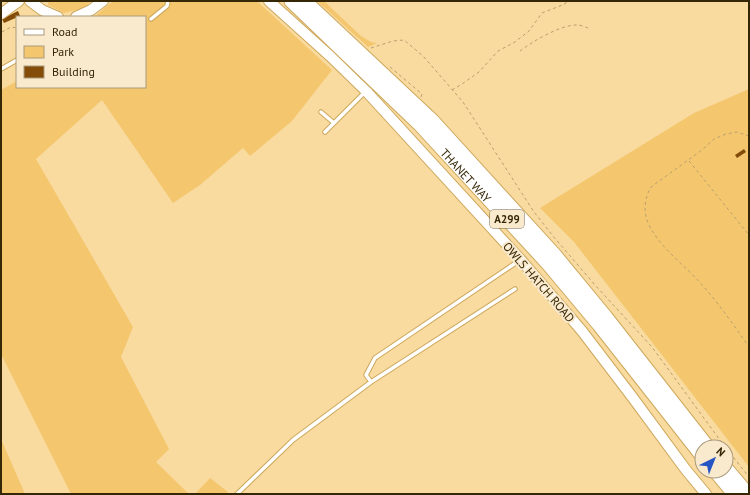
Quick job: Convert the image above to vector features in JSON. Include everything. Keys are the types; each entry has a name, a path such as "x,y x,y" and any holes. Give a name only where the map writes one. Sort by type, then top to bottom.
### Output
{"highway":[{"name":"THANET WAY","path":"291,1 420,125 548,264 599,325 694,446"},
{"name":"THANET WAY","path":"304,1 432,120 539,238 606,317 702,439"},
{"path":"734,477 748,494"},
{"path":"722,479 734,494"}],"street":[{"path":"1,14 19,1"},
{"path":"30,1 42,10 56,16"},
{"path":"78,16 91,10 102,1"},
{"name":"OWLS HATCH ROAD","path":"269,1 366,91 520,259 582,331 686,470 706,494"}],"lane":[{"path":"151,19 167,6 168,1"},
{"path":"1,69 16,61"},
{"path":"325,132 366,91"},
{"path":"321,112 334,124"},
{"path":"370,382 366,375 375,358 520,259"},
{"path":"237,494 293,440 370,382 515,288"}],"path":[{"path":"452,90 479,72 498,51 515,42 529,31 542,13 565,4 567,1"},
{"path":"520,51 536,40 563,29 579,25 588,28"},
{"path":"2,32 11,27 16,28"},
{"path":"368,49 393,40 404,40 424,56 463,102 534,212 595,285 652,347 720,439"},
{"path":"389,66 422,94 421,97"},
{"path":"749,136 737,132 726,134 714,139 651,187 647,194 644,206 649,225 655,234 669,252 704,287 749,347"},
{"path":"688,160 749,235"},
{"path":"734,457 749,477"}],"green space":[{"path":"48,1 91,1 84,8 64,13 48,5"},
{"path":"113,1 257,1 332,70 292,121 250,156 243,148 200,185 173,203 102,100 36,159 133,327 121,357 169,449 156,462 189,494 71,494 1,354 1,90 16,82 16,88 146,88 146,16 95,16"},
{"path":"317,1 324,1 361,36 371,42 377,43 368,47"},
{"path":"749,89 749,467 734,448 734,439 727,439 574,242 540,208 694,113"},
{"path":"1,439 25,494 1,494"},
{"path":"210,478 228,492 226,494 195,494"}],"building":[{"path":"18,11 20,16 16,16 16,18 4,23 2,19"},
{"path":"744,149 746,152 737,158 735,155"}]}
